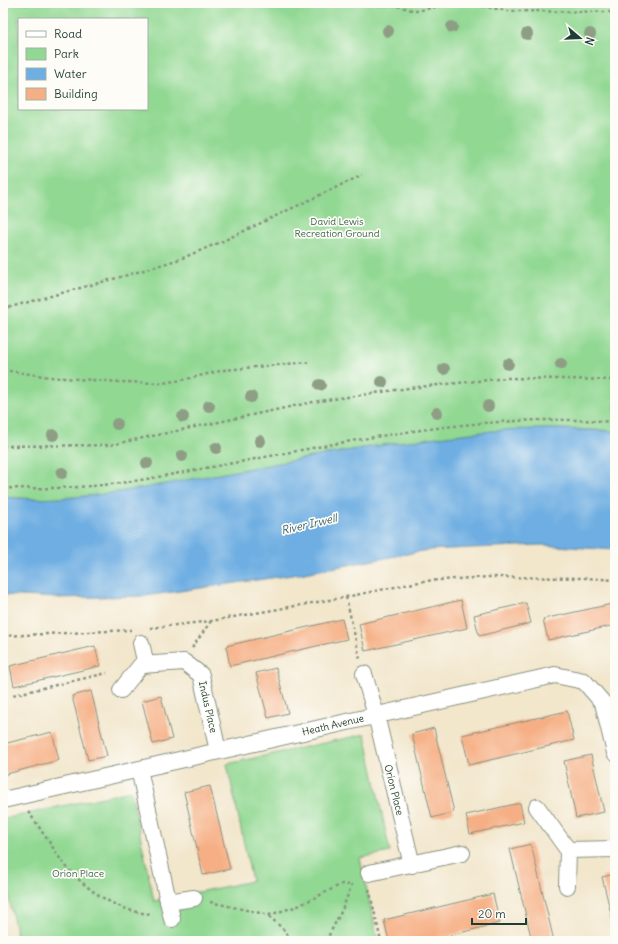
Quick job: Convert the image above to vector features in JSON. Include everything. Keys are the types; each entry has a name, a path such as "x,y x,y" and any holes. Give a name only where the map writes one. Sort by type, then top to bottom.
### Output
{"street":[{"path":"138,637 146,665"},
{"path":"121,690 141,665 184,662"},
{"name":"Indus Place","path":"184,662 201,675 218,751"},
{"name":"Orion Place","path":"364,674 376,715 412,865"},
{"name":"Heath Avenue","path":"10,798 554,675 584,681 609,701 615,753"},
{"path":"138,769 170,911 194,898"},
{"path":"537,807 568,850 567,886"},
{"path":"568,850 615,849"},
{"path":"368,874 462,853"}],"path":[{"path":"386,3 416,11 455,3"},
{"path":"465,3 508,11 615,12"},
{"path":"3,309 180,259 362,175"},
{"path":"3,370 50,377 120,382 162,382 182,380 224,370 308,362"},
{"path":"3,446 110,445 313,402 410,388 507,378 615,380"},
{"path":"3,488 38,489 83,487 128,482 338,443 426,429 506,421 556,420 615,422"},
{"path":"150,628 211,621 346,597 424,580 489,577 586,578 615,580"},
{"path":"346,597 364,674"},
{"path":"184,662 188,653 211,621"},
{"path":"3,636 138,637"},
{"path":"13,695 107,673"},
{"path":"10,798 43,832 64,864 78,880 91,890 120,906 135,912 152,914 170,911"},
{"path":"194,898 269,915 298,906 342,884 351,884 368,874 381,941"},
{"path":"326,941 342,910 351,884"},
{"path":"269,915 285,931 292,941"}],"green space":[{"name":"David Lewis Recreation Ground","path":"3,3 615,3 615,431 564,429 514,430 464,434 364,448 110,494 83,497 30,499 3,497"},
{"name":"Orion Place","path":"365,734 390,852 360,858 378,941 18,941 3,871 3,819 131,791 154,901 252,881 227,764"}],"water":[{"name":"River Irwell","path":"522,429 615,431 615,550 541,545 428,550 299,574 145,596 58,598 3,595 3,497 30,499 57,498 111,493 396,443 467,433"}],"building":[{"path":"461,600 467,628 365,651 359,624"},
{"path":"526,603 531,623 479,636 474,615"},
{"path":"612,604 615,616 615,625 548,640 543,619"},
{"path":"342,619 347,639 230,666 226,646"},
{"path":"95,646 100,666 14,686 10,666"},
{"path":"276,668 288,713 268,718 256,673"},
{"path":"91,691 107,756 88,760 72,696"},
{"path":"161,696 172,739 153,744 142,701"},
{"path":"567,711 574,740 469,765 462,735"},
{"path":"434,728 454,812 432,818 412,734"},
{"path":"52,732 59,760 3,775 3,744"},
{"path":"591,755 604,812 576,818 564,761"},
{"path":"210,786 230,869 203,875 184,792"},
{"path":"520,803 524,822 470,834 466,815"},
{"path":"531,844 554,941 532,941 510,849"},
{"path":"615,874 615,926 614,926 602,877"},
{"path":"493,894 500,923 427,941 389,941 384,920"}]}
